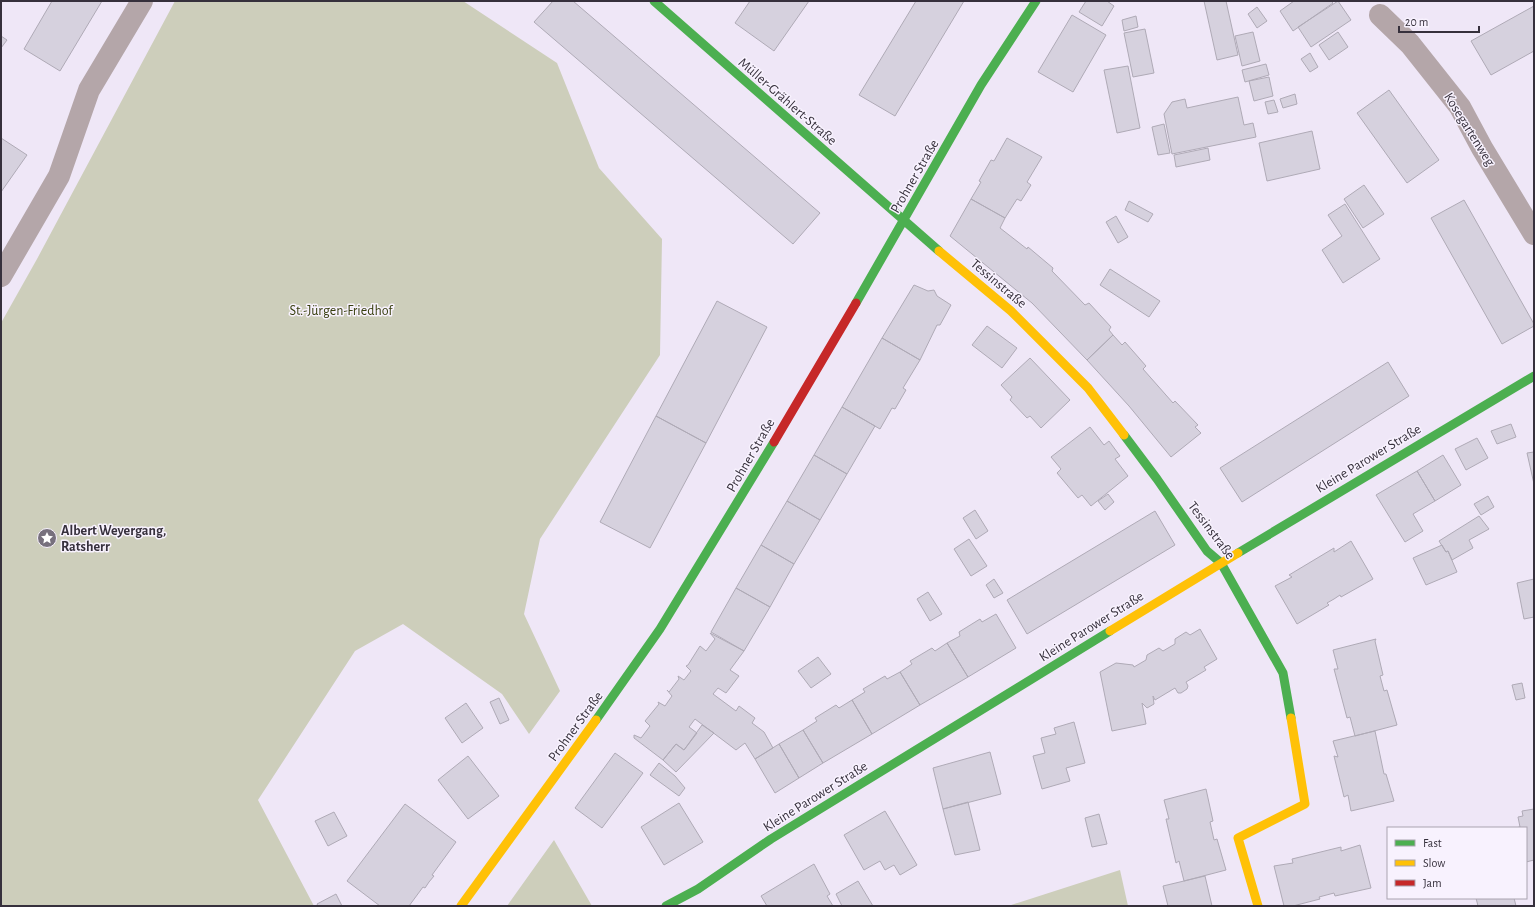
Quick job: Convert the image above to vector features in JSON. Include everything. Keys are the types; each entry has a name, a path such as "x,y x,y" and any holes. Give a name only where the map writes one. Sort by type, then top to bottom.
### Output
{"street":[{"path":"1,276 59,176 90,90 142,1"},
{"name":"Müller-Grählert-Straße","path":"654,1 904,221"},
{"name":"Prohner Straße","path":"461,906 608,704 660,629 740,500 904,221 981,85 1036,1"},
{"name":"Kosegartenweg","path":"1380,15 1410,44 1460,106 1482,148 1534,234"},
{"name":"Tessinstraße","path":"904,221 1011,311 1088,388 1158,479 1207,551 1221,563 1283,674 1306,804 1238,838 1258,906"},
{"name":"Kleine Parower Straße","path":"666,906 698,889 771,839 1221,563 1534,376"}],"green space":[{"name":"St.-Jürgen-Friedhof","path":"175,1 463,1 557,63 599,168 662,239 660,355 540,539 524,614 560,691 529,734 502,694 403,624 355,651 258,800 314,906 1,906 1,323 37,259"},
{"path":"554,840 592,906 507,906"},
{"path":"1120,870 1128,906 1008,906"}],"building":[{"path":"52,1 102,1 60,71 24,49"},
{"path":"553,1 573,1 820,213 793,244 534,22"},
{"path":"750,1 809,1 774,51 735,23"},
{"path":"916,1 964,1 895,116 859,95"},
{"path":"1086,1 1107,1 1114,6 1102,26 1079,12"},
{"path":"1204,1 1226,1 1238,55 1217,60"},
{"path":"1294,1 1331,1 1333,3 1293,31 1280,11"},
{"path":"1338,1 1351,20 1311,47 1298,27"},
{"path":"1534,6 1534,51 1491,75 1471,41"},
{"path":"1257,7 1267,21 1257,28 1248,14"},
{"path":"1072,15 1106,35 1073,92 1038,72"},
{"path":"1136,16 1138,27 1124,31 1122,20"},
{"path":"1145,29 1154,73 1133,77 1124,33"},
{"path":"1253,32 1260,61 1242,66 1235,36"},
{"path":"1338,32 1348,47 1329,60 1319,45"},
{"path":"1,36 7,40 1,48"},
{"path":"1310,53 1318,67 1310,72 1301,59"},
{"path":"1266,64 1269,75 1245,82 1242,70"},
{"path":"1128,66 1140,128 1117,133 1104,70"},
{"path":"1269,77 1273,96 1254,101 1249,81"},
{"path":"1389,90 1439,160 1407,183 1357,113"},
{"path":"1295,94 1297,104 1283,108 1280,99"},
{"path":"1238,97 1244,125 1253,123 1256,137 1172,154 1164,114 1172,102 1185,99 1187,108"},
{"path":"1274,100 1278,112 1268,114 1265,102"},
{"path":"1164,124 1170,153 1158,155 1152,127"},
{"path":"1312,131 1320,169 1267,181 1259,143"},
{"path":"1,138 27,155 1,192"},
{"path":"1007,138 1042,157 1027,182 1031,185 1021,201 1017,199 1005,218 971,199 991,160 994,161"},
{"path":"1208,148 1210,160 1176,167 1174,155"},
{"path":"1364,185 1384,214 1363,228 1344,199"},
{"path":"971,199 1005,218 1000,228 1027,249 1028,247 1053,268 1052,271 1085,305 1089,303 1111,327 1109,330 1113,335 1087,360 1032,303 950,236"},
{"path":"1464,200 1534,324 1534,326 1502,344 1431,218"},
{"path":"1129,201 1153,214 1148,222 1125,210"},
{"path":"1345,204 1380,259 1343,283 1322,250 1342,236 1328,215"},
{"path":"1116,216 1128,237 1118,243 1106,222"},
{"path":"1110,269 1160,301 1149,317 1100,285"},
{"path":"914,285 928,291 934,290 937,296 951,305 940,325 937,325 920,360 882,338"},
{"path":"717,301 767,327 706,443 656,416"},
{"path":"987,326 1017,348 1002,368 972,345"},
{"path":"1113,335 1122,345 1125,342 1146,366 1143,369 1173,403 1175,401 1198,425 1195,427 1201,433 1171,457 1129,406 1087,360"},
{"path":"882,338 920,360 903,388 906,390 895,409 892,408 880,429 842,407"},
{"path":"1030,358 1070,400 1041,428 1030,416 1027,418 1010,400 1012,397 1001,385"},
{"path":"1388,362 1409,396 1242,502 1220,468"},
{"path":"842,407 875,426 847,474 814,455"},
{"path":"656,416 706,443 650,548 600,522"},
{"path":"1511,424 1516,437 1497,444 1491,431"},
{"path":"1090,427 1104,445 1109,441 1120,456 1115,459 1128,476 1091,506 1082,495 1078,498 1057,473 1061,469 1051,457"},
{"path":"1477,438 1488,458 1466,470 1455,449"},
{"path":"1534,452 1534,484 1527,453"},
{"path":"814,455 847,474 820,520 787,501"},
{"path":"1443,455 1461,485 1435,501 1417,471"},
{"path":"1417,471 1435,501 1413,514 1423,531 1405,542 1376,495"},
{"path":"1108,494 1114,502 1105,510 1098,501"},
{"path":"1488,496 1494,507 1481,515 1474,504"},
{"path":"787,501 820,520 794,564 761,545"},
{"path":"975,510 988,531 976,539 963,518"},
{"path":"1155,511 1175,545 1027,634 1007,600"},
{"path":"1479,516 1489,529 1469,540 1473,548 1452,560 1448,551 1446,552 1439,541"},
{"path":"969,539 987,566 971,576 954,549"},
{"path":"1351,541 1373,579 1341,597 1340,595 1327,603 1329,605 1297,624 1275,586 1292,577 1289,575 1334,548 1334,552"},
{"path":"761,545 794,564 770,607 736,588"},
{"path":"1442,545 1446,552 1448,551 1457,572 1426,585 1413,558"},
{"path":"994,579 1003,593 994,598 986,585"},
{"path":"1534,579 1534,617 1524,619 1517,583"},
{"path":"736,588 770,607 744,651 711,632"},
{"path":"928,592 942,614 930,621 917,599"},
{"path":"996,614 1016,648 968,677 947,643 960,636 959,632 980,619 982,622"},
{"path":"1200,629 1217,659 1204,667 1206,670 1186,682 1188,686 1187,689 1181,693 1178,693 1175,688 1155,700 1153,696 1154,704 1147,708 1142,703 1146,724 1112,731 1100,672 1116,663 1133,665 1134,667 1146,660 1147,655 1159,648 1163,651 1175,644 1175,639 1186,632 1190,635"},
{"path":"710,633 744,651 730,670 739,676 726,693 718,688 713,694 736,711 739,706 755,718 752,723 764,732 773,748 755,759 745,743 736,750 695,719 689,727 697,733 684,750 676,744 663,760 634,738 634,735 641,738 650,726 645,721 659,704 658,702 665,706 672,696 667,690 669,692 679,679 678,676 684,680 691,671 686,666 700,646 706,651 715,639"},
{"path":"1376,639 1375,641 1383,675 1380,676 1384,691 1387,690 1397,725 1355,736 1350,717 1347,718 1334,669 1338,669 1333,650"},
{"path":"947,643 968,677 920,705 900,672 912,664 910,661 932,648 935,651"},
{"path":"818,657 831,674 811,688 798,671"},
{"path":"900,672 920,705 872,734 852,700 865,692 863,689 885,676 887,679"},
{"path":"1522,683 1525,698 1516,700 1512,685"},
{"path":"499,698 509,720 500,724 490,702"},
{"path":"852,700 872,734 823,763 803,730 817,721 815,718 836,705 839,708"},
{"path":"466,703 483,728 462,743 445,718"},
{"path":"1074,722 1085,763 1066,768 1070,781 1042,789 1033,756 1045,753 1041,738 1056,734 1054,728"},
{"path":"702,725 714,733 676,772 663,760 676,744 684,750"},
{"path":"803,730 823,763 799,778 779,744"},
{"path":"1375,731 1384,774 1386,774 1394,801 1351,811 1348,795 1344,797 1334,756 1338,757 1333,741"},
{"path":"779,744 799,778 775,793 755,759"},
{"path":"990,752 1001,794 943,809 933,768"},
{"path":"615,753 643,773 602,828 575,808"},
{"path":"468,756 499,796 468,819 438,780"},
{"path":"659,763 675,776 685,788 679,796 650,775"},
{"path":"1206,789 1213,821 1210,822 1214,840 1217,839 1226,870 1184,881 1179,861 1176,863 1166,819 1169,819 1164,800"},
{"path":"968,802 980,850 955,855 943,809"},
{"path":"679,803 703,842 664,865 641,827"},
{"path":"405,804 456,842 432,875 434,876 425,888 423,887 409,906 380,906 347,881"},
{"path":"1534,809 1534,860 1527,862 1527,827 1520,827 1518,817 1523,816 1522,811"},
{"path":"885,811 917,865 900,875 894,865 885,870 880,861 864,870 844,835"},
{"path":"334,812 347,836 328,846 315,821"},
{"path":"1099,814 1107,844 1092,847 1085,818"},
{"path":"1360,845 1371,888 1335,896 1334,893 1319,897 1320,899 1293,906 1284,906 1274,866 1293,863 1292,859 1341,847 1341,851"},
{"path":"814,864 830,894 827,896 833,906 767,906 761,896"},
{"path":"1205,876 1212,906 1168,906 1163,886"},
{"path":"858,881 873,906 842,906 836,894"},
{"path":"336,894 342,906 318,906 317,904"},
{"path":"1476,899 1514,899 1516,906 1478,906"}],"traffic: fast":[{"path":"654,1 939,251"},
{"path":"856,303 981,85 1036,1"},
{"path":"1238,553 1534,376"},
{"path":"1124,435 1157,479 1207,551 1221,563 1283,673 1291,718"},
{"path":"596,720 660,629 774,442"},
{"path":"666,906 698,889 771,839 1110,631"}],"traffic: slow":[{"path":"939,251 1011,311 1088,388 1124,435"},
{"path":"1110,631 1238,553"},
{"path":"1258,906 1238,838 1305,804 1291,718"},
{"path":"461,906 596,720"}],"traffic: jam":[{"path":"774,442 856,303"}],"place":[{"name":"Albert Weyergang, Ratsherr","path":"47,538"}]}
